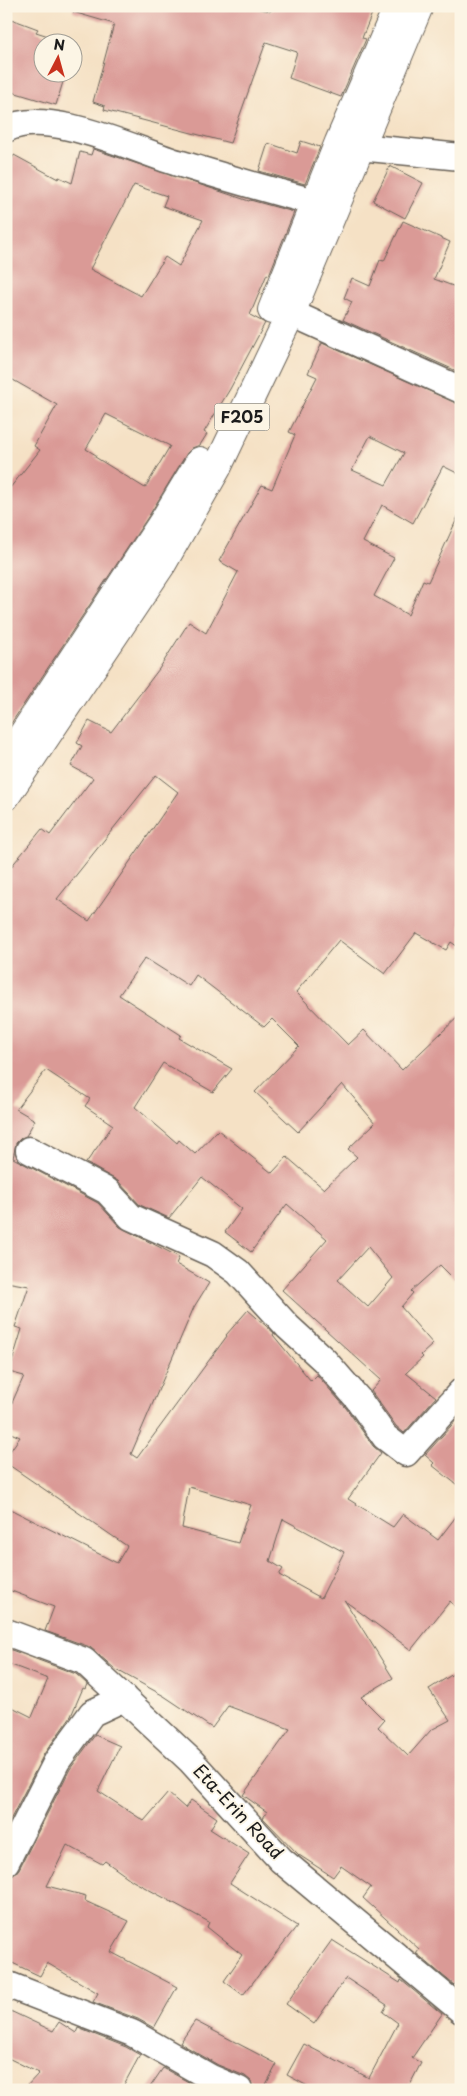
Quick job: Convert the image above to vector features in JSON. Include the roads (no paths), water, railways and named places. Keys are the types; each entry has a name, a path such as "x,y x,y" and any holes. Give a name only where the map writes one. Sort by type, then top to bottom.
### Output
{"main road":[{"name":"F205","path":"6,760 164,522 205,453 267,320 314,202 398,6"},
{"name":"F205","path":"6,796 162,564 217,468 290,313 419,6"}],"street":[{"path":"6,129 14,125 32,122 60,126 110,138 176,162 267,190 314,202"},
{"path":"359,147 461,157"},
{"path":"290,313 461,390"},
{"path":"30,1150 107,1191 131,1217 213,1254 238,1272 288,1327 324,1360 358,1399 385,1436 406,1453 461,1392"},
{"name":"Eta-Erin Road","path":"6,1632 84,1661 191,1761 281,1860 461,2010"},
{"path":"6,1862 56,1761 92,1713 124,1698"},
{"path":"6,1984 132,2033 209,2084 239,2090"}]}
